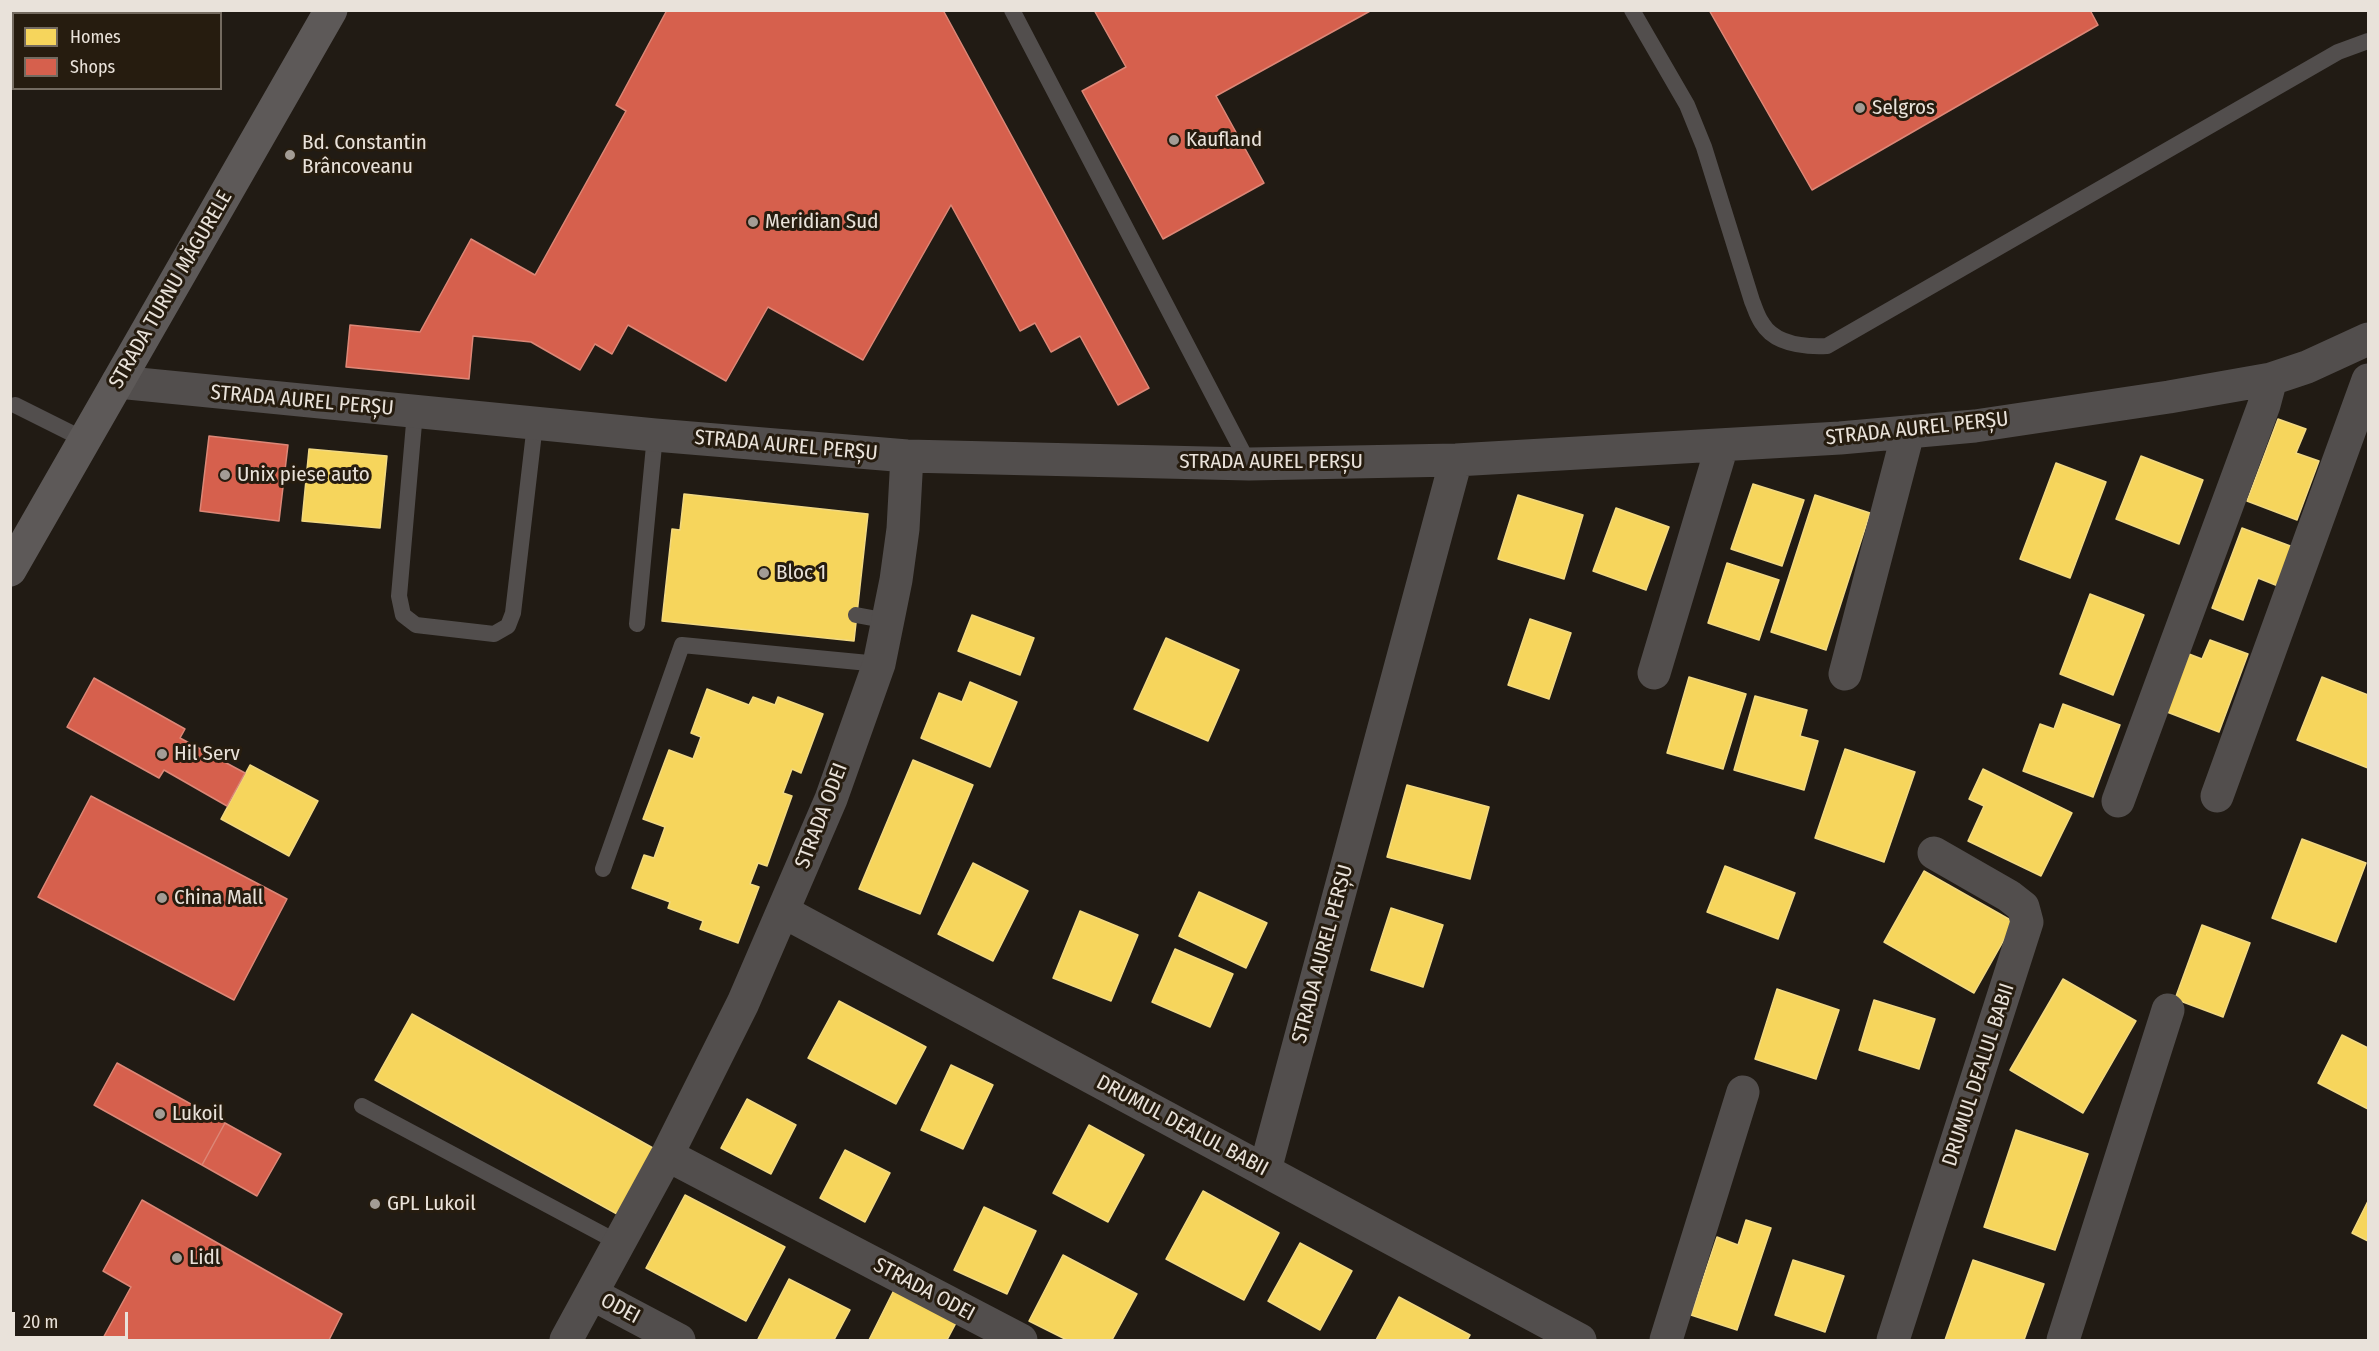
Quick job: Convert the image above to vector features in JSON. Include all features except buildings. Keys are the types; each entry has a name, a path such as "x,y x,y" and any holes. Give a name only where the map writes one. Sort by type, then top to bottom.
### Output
{"main road":[{"name":"STRADA TURNU MĂGURELE","path":"10,570 331,10"}],"street":[{"name":"STRADA AUREL PERȘU","path":"118,382 535,424 907,456 1249,464 1456,460 1722,446 1975,426 2158,399 2271,378 2307,367 2368,339"},
{"path":"2118,801 2264,405 2271,378"},
{"path":"2217,796 2368,380"},
{"path":"1845,674 1908,433"},
{"path":"1654,673 1722,446"},
{"name":"STRADA ODEI","path":"566,1341 667,1155 743,1004 831,799 879,664 896,580 903,529 907,456"},
{"name":"STRADA AUREL PERȘU","path":"1265,1170 1456,460"},
{"name":"DRUMUL DEALUL BABII","path":"1893,1341 2027,922 2023,907 2009,896 1934,853"},
{"name":"DRUMUL DEALUL BABII","path":"784,912 1580,1341"},
{"path":"2063,1341 2168,1010"},
{"path":"1666,1341 1743,1092"},
{"name":"STRADA ODEI","path":"667,1155 1008,1338"},
{"name":"ODEI","path":"592,1293 679,1341"}],"lane":[{"path":"1012,10 1249,464"},
{"path":"1632,10 1687,105 1700,136 1752,301 1763,325 1780,339 1803,347 1827,346 2338,52 2368,41"},
{"path":"15,405 85,440"},
{"path":"415,412 399,596 403,615 416,625 494,634 508,626 513,613 535,424"},
{"path":"637,624 655,435"},
{"path":"856,615 888,621"},
{"path":"603,869 682,645 879,664"},
{"path":"362,1106 619,1243"}],"place":[{"name":"Selgros","path":"1860,108"},
{"name":"Kaufland","path":"1174,140"},
{"name":"Bd. Constantin Brâncoveanu","path":"290,155"},
{"name":"Meridian Sud","path":"753,222"},
{"name":"Unix piese auto","path":"225,475"},
{"name":"Bloc 1","path":"764,573"},
{"name":"Hil Serv","path":"162,754"},
{"name":"China Mall","path":"162,898"},
{"name":"Lukoil","path":"160,1114"},
{"name":"GPL Lukoil","path":"375,1204"},
{"name":"Lidl","path":"177,1258"}]}
